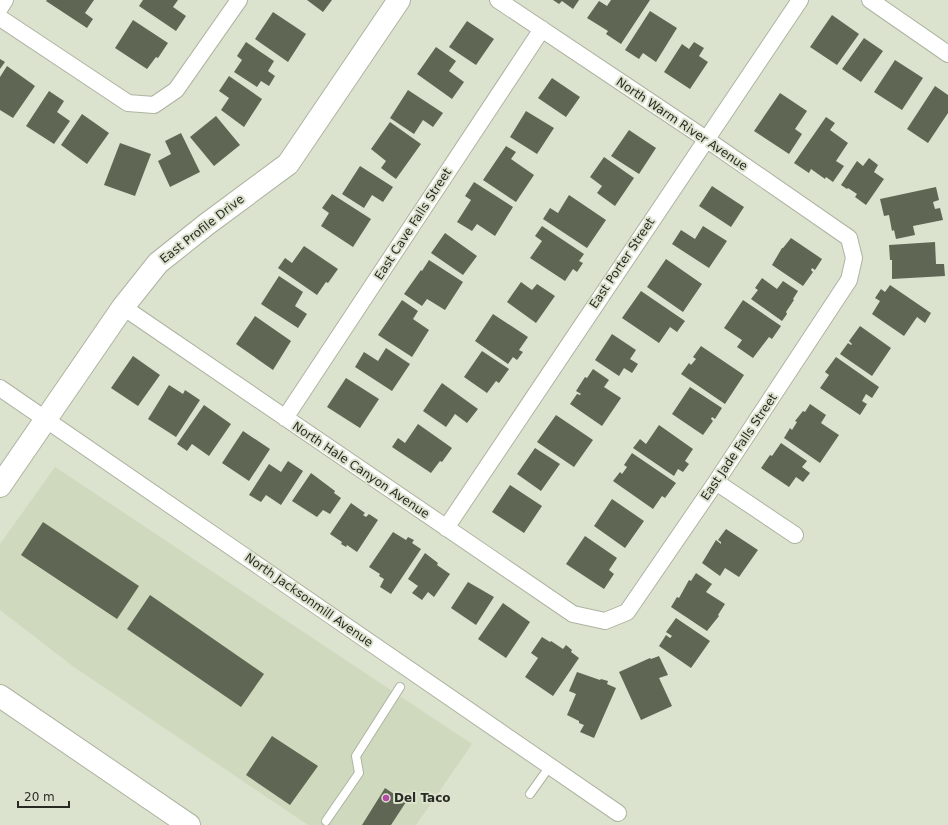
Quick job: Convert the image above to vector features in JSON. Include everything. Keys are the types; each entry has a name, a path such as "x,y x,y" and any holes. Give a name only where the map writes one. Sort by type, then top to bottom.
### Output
{"street":[{"path":"0,8 5,0"},
{"path":"0,18 128,103 154,105 176,90 239,0"},
{"name":"East Profile Drive","path":"0,486 124,307 158,262 288,164 399,0"},
{"name":"North Warm River Avenue","path":"498,0 706,139 849,238 854,258"},
{"name":"East Porter Street","path":"446,528 800,0"},
{"path":"870,0 948,54"},
{"name":"East Cave Falls Street","path":"285,418 542,29"},
{"name":"East Jade Falls Street","path":"605,621 627,612 716,482 849,280 854,258"},
{"name":"North Hale Canyon Avenue","path":"124,307 573,614 605,621"},
{"name":"North Jacksonmill Avenue","path":"0,388 618,813"},
{"path":"716,482 795,535"},
{"path":"0,696 189,825"}],"lane":[{"path":"326,821 359,773 356,756 400,687"},
{"path":"530,794 550,766"}],"shaded area":[{"path":"55,467 472,744 416,825 308,825 74,667 0,610 0,544"}],"building":[{"path":"94,0 85,13 93,19 87,28 46,1"},
{"path":"143,0 178,0 173,7 186,16 176,31 139,6"},
{"path":"307,0 332,0 323,12"},
{"path":"553,0 579,0 573,9 562,1 559,4"},
{"path":"611,0 650,0 621,44 606,34 608,31 587,18 599,1 607,6"},
{"path":"650,11 677,28 656,62 643,53 639,59 625,50"},
{"path":"273,12 306,34 288,62 255,39"},
{"path":"832,15 859,34 837,65 810,47"},
{"path":"133,20 168,43 158,58 156,57 147,69 115,48"},
{"path":"467,21 494,39 476,65 449,47"},
{"path":"864,38 883,51 861,82 842,69"},
{"path":"246,42 274,61 268,71 275,76 269,86 261,81 257,87 234,72 242,60 237,56"},
{"path":"694,42 704,48 699,56 708,62 690,89 664,72 682,44 689,49"},
{"path":"436,47 456,61 449,71 464,82 452,99 417,74"},
{"path":"0,59 5,62 0,69"},
{"path":"895,60 923,78 902,110 874,92"},
{"path":"7,66 35,86 13,118 0,110 0,77"},
{"path":"229,76 262,99 244,127 221,110 229,98 219,91"},
{"path":"552,78 580,97 566,117 538,98"},
{"path":"935,86 948,95 948,113 928,143 907,129"},
{"path":"408,90 443,113 433,127 423,120 414,134 390,118"},
{"path":"49,91 64,101 57,112 70,121 54,144 26,126"},
{"path":"780,93 807,111 795,129 802,134 789,154 754,131"},
{"path":"526,111 554,128 537,154 510,137"},
{"path":"82,114 109,133 87,164 61,145"},
{"path":"216,116 240,145 214,166 190,137"},
{"path":"826,117 835,123 830,130 848,143 836,161 844,166 833,182 826,177 825,179 811,169 809,173 794,163"},
{"path":"390,122 421,144 396,179 381,168 386,161 371,149"},
{"path":"629,130 656,148 639,174 611,156"},
{"path":"181,133 200,172 170,187 158,161 171,154 165,141"},
{"path":"120,143 151,154 135,196 104,185"},
{"path":"506,146 516,152 511,159 534,175 516,202 483,180"},
{"path":"604,157 634,178 615,206 597,193 602,186 590,177"},
{"path":"869,158 878,165 874,172 884,179 866,205 855,197 857,194 841,185 857,161 863,166"},
{"path":"360,166 393,187 383,202 372,195 364,208 342,194"},
{"path":"474,182 513,207 495,236 477,224 472,231 457,222 471,200 465,196"},
{"path":"712,186 744,207 731,227 699,206"},
{"path":"936,187 939,200 933,202 935,209 940,208 943,220 913,226 915,235 896,239 894,230 892,231 889,215 884,216 880,199"},
{"path":"332,194 371,219 353,247 321,226 329,213 322,208"},
{"path":"569,195 606,220 587,248 543,219 550,208 558,213"},
{"path":"542,226 584,254 579,261 583,263 577,272 573,269 565,281 530,258 542,241 535,236"},
{"path":"703,226 727,241 709,268 672,244 681,230 695,239"},
{"path":"445,233 477,256 463,275 431,253"},
{"path":"791,238 822,259 815,270 812,268 811,270 813,272 803,286 772,265 782,248"},
{"path":"935,242 936,264 944,264 945,276 892,279 892,260 890,260 889,245"},
{"path":"304,246 338,269 317,295 278,268 285,258 292,263"},
{"path":"666,259 702,284 683,312 647,287"},
{"path":"429,260 463,282 445,310 427,299 422,306 404,294"},
{"path":"279,276 303,292 295,306 307,314 298,328 261,304"},
{"path":"762,278 777,289 783,281 798,291 782,321 751,299 758,290 755,288"},
{"path":"521,282 532,290 537,284 555,296 536,323 507,302"},
{"path":"890,285 931,313 925,323 917,317 904,336 872,314 880,301 875,298 881,289 885,292"},
{"path":"641,291 685,321 677,332 670,327 659,343 622,318"},
{"path":"402,300 418,311 413,319 429,330 412,357 378,335"},
{"path":"743,300 781,326 772,339 769,337 753,358 737,347 742,340 724,328"},
{"path":"493,314 528,337 519,350 523,352 517,360 513,357 508,364 475,341"},
{"path":"255,316 291,341 273,370 236,344"},
{"path":"860,326 891,348 872,376 840,354 848,343 851,345 852,344 849,341"},
{"path":"612,334 636,350 630,359 638,364 632,373 624,368 619,376 595,360"},
{"path":"701,346 744,375 725,404 681,374 689,363 691,365 696,359 693,357"},
{"path":"386,348 410,364 392,391 355,367 364,352 378,361"},
{"path":"482,351 509,369 499,383 496,381 487,393 464,377"},
{"path":"133,356 160,375 138,406 111,388"},
{"path":"836,357 879,387 872,398 866,394 862,401 867,404 860,415 820,388 829,375 825,372"},
{"path":"593,369 609,380 604,387 621,398 602,426 570,404 577,394 581,394 576,391 585,377 587,378"},
{"path":"346,378 379,399 360,428 327,407"},
{"path":"442,383 478,409 467,423 455,414 446,427 423,411"},
{"path":"169,385 183,394 185,390 200,400 176,437 148,419"},
{"path":"690,387 722,408 715,419 712,417 711,419 713,421 703,435 672,414"},
{"path":"810,404 826,415 821,423 839,435 820,463 784,438 790,428 792,430 797,422 795,421 803,411 805,412"},
{"path":"204,405 231,424 209,456 192,444 187,451 177,444"},
{"path":"556,415 593,440 574,467 537,442"},
{"path":"418,424 452,448 442,462 440,461 431,473 392,447 398,438 405,443"},
{"path":"659,425 693,449 685,461 689,464 683,472 678,469 674,476 633,448 640,439 646,444"},
{"path":"243,431 270,449 249,481 222,463"},
{"path":"781,443 807,461 802,467 810,473 803,482 796,477 789,487 761,468"},
{"path":"535,448 560,464 541,491 517,474"},
{"path":"632,453 676,483 665,498 662,496 653,509 613,481 620,472 622,474 627,467 624,465"},
{"path":"288,461 303,471 281,505 266,495 261,502 249,495 269,464 281,472"},
{"path":"311,473 335,491 334,493 341,498 330,514 323,510 317,517 292,501"},
{"path":"510,485 542,506 524,533 492,512"},
{"path":"612,499 644,521 625,548 594,526"},
{"path":"351,503 365,513 363,515 366,517 369,514 378,520 357,552 347,545 346,547 341,544 342,542 330,534"},
{"path":"43,522 139,586 117,619 21,555"},
{"path":"726,529 758,550 739,577 725,568 720,576 702,563 716,540 721,544 718,540"},
{"path":"393,532 406,540 408,537 414,540 412,543 421,549 391,594 380,587 384,579 379,576 380,574 369,567"},
{"path":"585,536 617,558 609,570 614,574 604,589 566,564"},
{"path":"425,553 438,563 437,565 450,574 434,597 428,592 422,600 412,593 418,586 408,579"},
{"path":"696,573 712,584 706,592 725,604 718,615 719,616 707,631 671,607 677,597 679,598 689,580 691,581"},
{"path":"468,582 494,597 476,625 451,608"},
{"path":"150,595 264,674 241,707 127,629"},
{"path":"503,603 530,622 506,658 478,639"},
{"path":"676,618 710,641 691,668 659,646 666,635 670,638 672,636 666,632"},
{"path":"542,637 563,649 566,645 572,650 571,652 579,658 553,696 525,677 538,658 531,653"},
{"path":"659,656 668,675 659,678 672,706 641,720 619,672 650,658"},
{"path":"577,672 600,680 608,681 607,684 616,688 594,738 580,732 584,725 567,715 576,694 569,691"},
{"path":"272,736 318,766 290,805 246,775"},
{"path":"385,788 406,802 391,825 362,825"}],"place":[{"name":"Del Taco","path":"386,798"}]}
